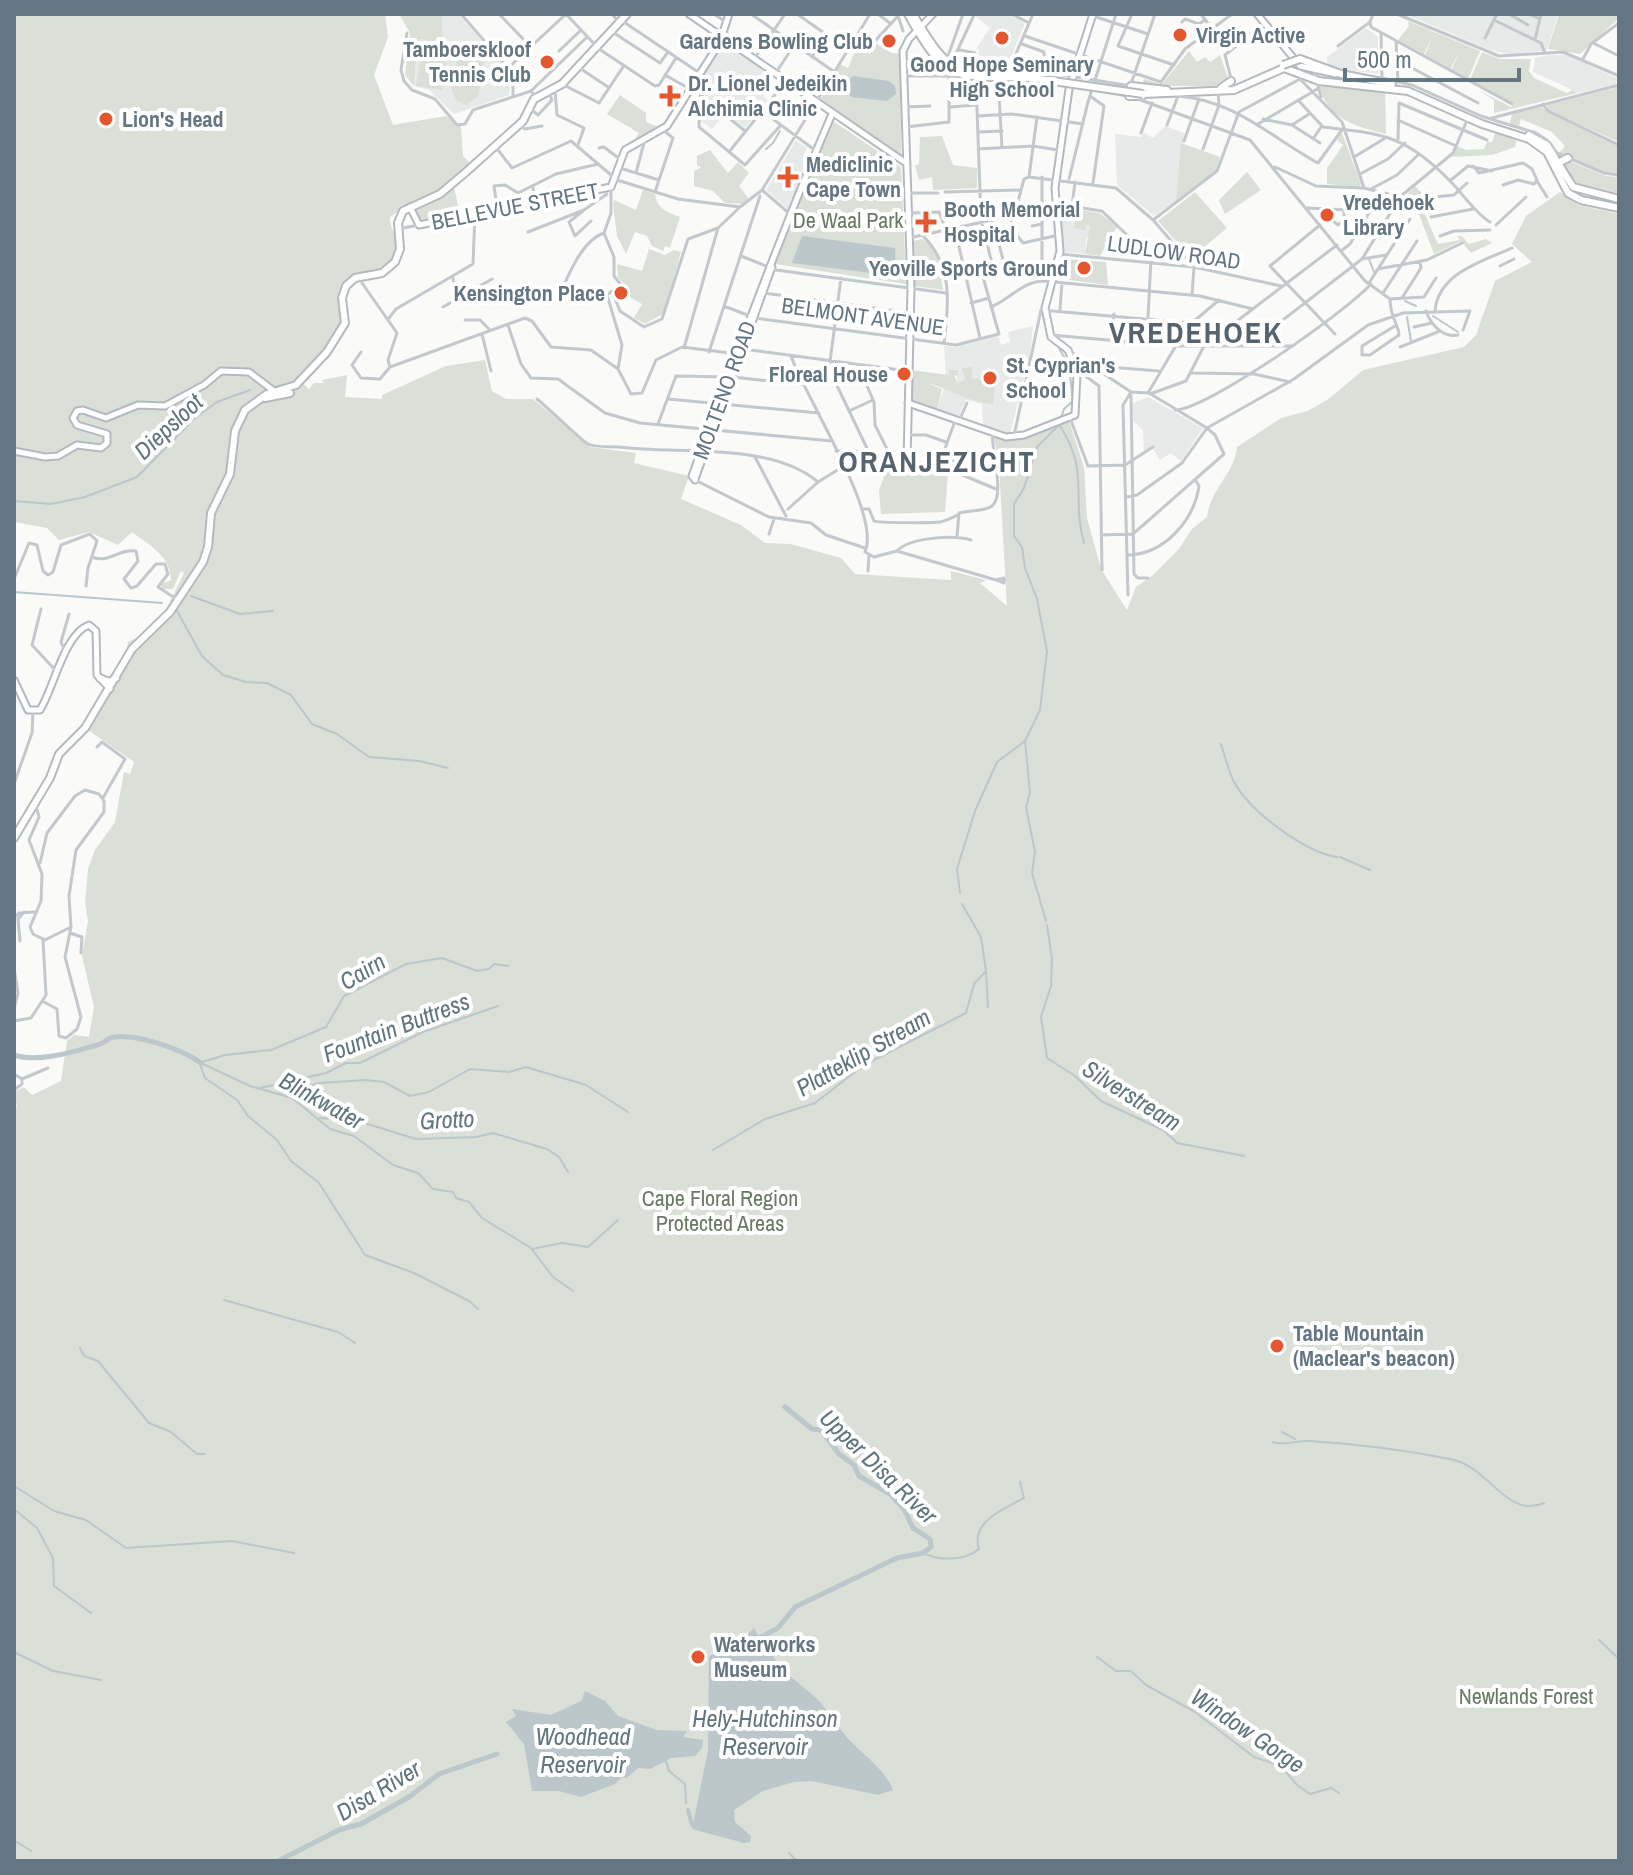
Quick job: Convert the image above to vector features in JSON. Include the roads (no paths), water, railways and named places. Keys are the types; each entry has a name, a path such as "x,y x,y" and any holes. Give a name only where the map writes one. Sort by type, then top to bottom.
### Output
{"main road":[{"path":"911,14 939,63 961,75 1032,76"},
{"path":"14,838 50,778 59,754 81,732 136,644 160,623 207,554 209,519 231,471 237,425 250,405 283,392 308,375 344,327 342,298 347,283 358,277 380,274 395,262 400,249 398,223 410,210 443,192 519,125 533,94 552,91 562,84 622,19"},
{"path":"919,28 944,61 976,73"},
{"path":"1233,86 1300,59 1341,74 1409,88 1483,121 1540,139 1550,149 1565,179 1584,193 1619,199"},
{"path":"1129,96 1219,89 1282,69 1318,84 1401,89 1537,143 1550,156 1564,188 1573,197 1619,208"},
{"path":"1002,75 1045,72"},
{"path":"1017,73 1143,92 1176,93"},
{"path":"1002,75 1044,82"},
{"path":"1360,78 1382,78"},
{"path":"1132,83 1176,93"},
{"path":"1557,153 1568,178 1584,193"},
{"path":"1560,162 1568,158"},
{"path":"100,678 109,682 116,678"}],"street":[{"path":"461,14 514,75 513,96"},
{"path":"465,18 469,14"},
{"path":"499,14 531,47"},
{"path":"508,68 566,14 597,47 655,86 677,57"},
{"path":"612,14 701,74"},
{"path":"689,14 906,163"},
{"path":"714,14 726,22"},
{"path":"616,301 626,291 614,276 614,257 604,233 611,213 610,190 618,167 626,149 663,130 701,74 722,37 729,14"},
{"path":"751,14 833,71"},
{"path":"754,59 785,14"},
{"path":"797,14 847,49"},
{"path":"618,369 622,345 610,316 608,290 613,291 621,312 644,327 662,319 687,239 718,228 738,208 761,192 870,14"},
{"path":"878,14 891,24"},
{"path":"907,461 911,288 905,44 933,14"},
{"path":"963,14 948,57 956,59 975,14"},
{"path":"1012,14 1029,23"},
{"path":"1002,148 1002,75 1014,63 1033,14"},
{"path":"1069,179 1094,80 1116,14"},
{"path":"1132,14 1118,46 1174,65"},
{"path":"1022,44 1044,52 1045,72 1132,83 1155,14"},
{"path":"1201,14 1212,29"},
{"path":"1025,36 1161,82 1185,49 1232,14"},
{"path":"1338,46 1370,22 1373,14"},
{"path":"1397,14 1499,56 1524,57 1563,52 1619,76"},
{"path":"1485,38 1497,14"},
{"path":"1509,14 1508,17 1528,25"},
{"path":"1529,14 1540,16 1535,40"},
{"path":"1014,437 1060,254 1056,178 1069,86 1078,54 1091,15 1148,34"},
{"path":"1153,220 1215,173 1239,112 1302,76 1257,15"},
{"path":"875,41 900,17 903,31"},
{"path":"1182,22 1185,19 1199,24 1205,20"},
{"path":"1494,20 1544,45 1545,53"},
{"path":"1370,22 1381,33 1512,104"},
{"path":"1583,59 1593,43 1619,23"},
{"path":"1263,24 1294,61 1315,70 1341,74"},
{"path":"1233,86 1225,63 1226,53 1263,24"},
{"path":"559,51 581,30"},
{"path":"611,31 660,63 669,52"},
{"path":"407,33 401,70 404,81 412,90 435,99 457,125 465,124 473,110 513,96 533,94 587,37"},
{"path":"1381,33 1382,78 1398,81 1491,119 1539,134 1557,153 1604,173 1619,175"},
{"path":"812,57 828,35"},
{"path":"1396,41 1398,81"},
{"path":"1593,43 1619,56"},
{"path":"775,74 795,44"},
{"path":"960,50 975,51 981,223 993,267"},
{"path":"1397,60 1478,103"},
{"path":"1014,63 1017,73"},
{"path":"562,84 597,102 623,66"},
{"path":"578,67 609,88"},
{"path":"1315,70 1322,99 1344,127 1364,188"},
{"path":"701,74 699,127 747,166 780,126"},
{"path":"665,75 690,90"},
{"path":"904,76 961,75"},
{"path":"906,127 946,124 951,119 949,76"},
{"path":"729,152 786,81"},
{"path":"1044,82 1129,96 1252,142 1353,266 1390,299 1424,297 1436,278"},
{"path":"1258,124 1318,84"},
{"path":"1491,119 1619,85"},
{"path":"1203,149 1219,105 1219,89"},
{"path":"529,108 538,115 552,100 552,91"},
{"path":"552,91 557,115 584,127 578,146"},
{"path":"1167,125 1176,93 1199,98 1239,112 1318,163 1344,127"},
{"path":"702,96 745,131"},
{"path":"1090,96 1104,104 1093,183"},
{"path":"1184,141 1199,98"},
{"path":"1298,100 1321,127 1344,127 1405,143 1450,181 1490,225"},
{"path":"1141,133 1152,103"},
{"path":"1398,139 1399,103 1487,140"},
{"path":"1543,104 1548,111 1619,145"},
{"path":"951,107 977,105"},
{"path":"905,107 930,106"},
{"path":"762,111 816,151"},
{"name":"MOLTENO ROAD","path":"695,475 790,214 832,114"},
{"path":"977,116 1001,114 1083,124"},
{"path":"1292,125 1310,114"},
{"path":"1029,177 1037,117"},
{"path":"1249,346 1362,259 1400,197 1456,146 1468,118"},
{"path":"1263,119 1292,125 1320,143"},
{"path":"1398,120 1456,146"},
{"path":"519,125 525,129 542,126"},
{"path":"1313,139 1321,127"},
{"path":"655,192 673,138 663,130"},
{"path":"978,132 1002,131"},
{"path":"1354,157 1387,137"},
{"path":"636,173 645,139"},
{"path":"495,146 512,168 568,141 614,178 655,192 738,208"},
{"path":"1360,174 1388,159 1405,143"},
{"path":"978,149 1033,146 1060,150"},
{"path":"599,148 604,147 621,160"},
{"path":"1371,189 1397,175 1420,153"},
{"path":"497,208 494,186 505,185 516,193 533,188 556,174 598,164"},
{"path":"1450,181 1465,168 1473,166 1479,173 1526,164 1547,197"},
{"path":"618,167 659,180"},
{"path":"1275,167 1316,186 1364,188 1400,197"},
{"path":"909,238 1010,216 1016,208 1024,179 1029,177 1093,183 1116,188 1153,220 1194,267 1192,295"},
{"path":"1042,177 1042,262"},
{"path":"1503,185 1518,180 1537,181"},
{"path":"1072,206 1075,181"},
{"path":"1424,198 1454,195 1467,183"},
{"path":"533,188 535,201"},
{"path":"591,221 575,236 569,222 610,190"},
{"name":"BELLEVUE STREET","path":"403,228 535,201 610,190"},
{"path":"945,192 1021,190"},
{"path":"709,352 761,192"},
{"path":"761,192 790,214"},
{"path":"1341,251 1350,244 1382,192"},
{"path":"908,193 938,193"},
{"path":"1440,236 1490,225 1526,197"},
{"path":"754,198 759,201"},
{"path":"1056,204 1102,211 1134,238 1154,263 1148,318"},
{"path":"514,205 518,216"},
{"path":"1308,208 1370,211"},
{"path":"1431,217 1468,213 1475,208"},
{"path":"1332,209 1332,220 1338,225 1344,220 1344,210"},
{"name":"BELLEVUE STREET","path":"410,210 419,225"},
{"path":"528,232 584,210"},
{"path":"949,211 980,210"},
{"path":"389,318 396,309 473,263 475,213"},
{"path":"908,213 940,213 946,230"},
{"path":"1010,216 1013,230 1022,242 1059,235"},
{"path":"1171,409 1193,406 1287,351 1324,323 1370,284 1410,219"},
{"path":"964,275 1004,262 992,221"},
{"path":"1032,226 1042,224"},
{"path":"1320,225 1270,266 1335,334"},
{"path":"684,348 718,228"},
{"path":"955,229 980,339"},
{"path":"557,302 575,264 595,237 604,233"},
{"path":"923,236 943,260 946,293 944,343"},
{"path":"1383,293 1417,241"},
{"path":"1378,269 1420,262 1462,243"},
{"path":"1043,312 1054,337 1068,350 1131,392 1149,394 1180,385 1192,373 1204,346 1337,245"},
{"path":"1435,311 1437,297 1448,281 1512,248"},
{"path":"1502,253 1508,262"},
{"name":"LUDLOW ROAD","path":"1060,254 1194,267 1285,285"},
{"path":"1362,259 1387,255"},
{"path":"741,256 772,267 946,293"},
{"path":"1500,266 1514,259"},
{"path":"1402,298 1421,268 1420,262"},
{"path":"1226,274 1227,268"},
{"path":"981,270 991,307 1006,301 1031,283 1062,283 1192,295 1253,309"},
{"path":"453,277 455,300"},
{"path":"841,278 829,369 878,468 893,461 939,465 971,454 997,458"},
{"path":"443,307 492,279"},
{"path":"362,283 389,318 397,335 388,360 390,367"},
{"path":"1060,309 1062,283"},
{"path":"763,292 910,313"},
{"path":"971,303 989,298"},
{"path":"1390,299 1390,316 1399,332 1397,337 1370,355 1362,355 1362,346 1395,326"},
{"path":"1149,394 1159,371 1190,323 1219,300"},
{"name":"BELMONT AVENUE","path":"724,306 753,317 957,345 999,334 991,307"},
{"path":"1043,312 1060,309 1190,323"},
{"path":"1126,497 1182,463 1207,428 1290,382 1359,330 1390,316 1426,311 1470,311 1463,330"},
{"path":"1426,311 1440,331 1450,336 1458,335"},
{"path":"1111,340 1114,314"},
{"path":"361,352 352,365 361,378 382,378 390,367 406,358 528,319 551,347 591,350 618,369 628,391 639,395 655,361 684,348 793,356 908,371"},
{"path":"465,320 480,320 489,329"},
{"path":"1414,327 1432,323"},
{"path":"508,325 522,367 532,380 557,378 605,413 636,423 832,441"},
{"path":"1400,347 1440,331"},
{"path":"482,334 491,371"},
{"path":"1054,337 1175,346 1293,346"},
{"path":"1257,340 1257,346"},
{"path":"1282,346 1287,351"},
{"path":"908,403 993,434 1014,437 1075,415 1075,368 1068,350"},
{"path":"793,356 862,509 865,552"},
{"path":"858,365 873,400 875,425 893,461"},
{"path":"1093,366 1159,371"},
{"path":"1102,372 1105,367"},
{"path":"1075,368 1099,386 1102,570"},
{"path":"14,451 48,457 58,456 77,445 100,448 107,444 107,434 76,425 73,418 77,411 83,409 106,418 136,405 164,406 205,384 221,371 249,372 283,392"},
{"path":"1192,373 1248,374 1290,382"},
{"path":"658,424 666,398 678,375 805,385"},
{"path":"1128,595 1124,401 1131,392"},
{"path":"1131,392 1135,576 1148,578"},
{"path":"1101,535 1133,534 1224,456 1215,435 1207,428 1149,394"},
{"path":"666,398 819,413"},
{"path":"537,399 589,445 640,451 705,445 803,469 818,482"},
{"path":"849,411 873,400"},
{"path":"1124,401 1131,402"},
{"path":"939,465 946,442 967,403"},
{"path":"1070,418 1088,466 1125,465 1153,447"},
{"path":"862,509 869,509 874,521 880,523 905,520 938,522 991,507 996,489 997,458 993,434"},
{"path":"907,435 927,436 946,442"},
{"path":"836,451 868,452"},
{"path":"755,457 785,518"},
{"path":"954,459 960,474 996,489"},
{"path":"788,509 818,482 844,466"},
{"path":"695,475 774,518 811,523 826,535 860,544 869,556 868,571"},
{"path":"1128,555 1165,543 1193,511 1199,487 1196,481"},
{"path":"957,536 958,515"},
{"path":"769,534 774,518"},
{"path":"860,544 866,533"},
{"path":"14,579 31,543 37,545 43,571 47,575 53,572 64,543 94,536 97,542 86,586"},
{"path":"897,551 904,545 957,536 971,540"},
{"path":"92,557 104,560 128,550 136,551 138,561 124,579 131,588 156,564 165,564 168,574 158,587 178,600"},
{"path":"869,556 897,551 996,580"},
{"path":"41,609 32,645 57,672"},
{"path":"65,651 61,642 69,614"},
{"path":"33,712 42,708 65,651 83,627 91,626 96,631 99,680 111,688"},
{"path":"96,668 100,678 111,688"},
{"path":"14,680 26,707 33,712"},
{"path":"14,784 32,733 33,712"},
{"path":"44,1002 57,1009 59,1036 65,1038 73,1033 81,1015 65,957 71,927 68,899 75,854 103,814 103,798 125,760 102,742 97,747"},
{"path":"43,940 33,934 30,927 42,898 40,863 47,833 75,796 90,790 103,798"},
{"path":"33,804 39,817 29,840 40,863"},
{"path":"14,918 24,912 34,912"},
{"path":"20,941 18,919 24,912"},
{"path":"43,940 71,927"},
{"path":"14,931 14,946"},
{"path":"70,933 82,937 81,953"},
{"path":"14,1021 29,1019 44,1002 47,986 43,940"},
{"path":"14,968 18,993 14,1009"},
{"path":"22,1079 48,1068"},
{"path":"14,1074 22,1079"},
{"path":"14,1090 20,1086 22,1079"}],"water":[{"path":"853,76 889,81 895,86 896,94 887,101 851,97 844,86"},
{"path":"802,236 895,248 896,276 792,263"},
{"name":"Hely-Hutchinson Reservoir","path":"754,1628 758,1635 772,1631 768,1636 769,1647 779,1665 819,1701 847,1738 883,1773 893,1790 878,1795 812,1781 794,1782 763,1791 734,1810 735,1822 751,1836 750,1842 744,1843 692,1829 708,1751 709,1656 735,1647"},
{"name":"Woodhead Reservoir","path":"585,1691 605,1701 618,1716 657,1730 687,1731 683,1737 703,1740 702,1748 695,1756 671,1758 650,1769 638,1768 627,1778 622,1777 615,1784 581,1797 559,1791 532,1791 524,1744 506,1722 516,1716 512,1709 551,1715 581,1701"}],"waterway":[{"path":"773,143 780,131"},
{"path":"766,149 773,143"},
{"path":"1369,259 1374,272"},
{"path":"896,273 907,275"},
{"path":"1405,301 1416,306"},
{"path":"1433,316 1458,332"},
{"path":"1407,317 1411,341"},
{"path":"1059,348 1069,366 1073,401 1064,409 1061,418"},
{"name":"Diepsloot","path":"14,501 51,504 85,497 137,477 195,418 217,402 250,390"},
{"name":"Platteklip Stream","path":"960,893 957,869 975,811 997,762 1025,741 1040,710 1047,651 1037,599 1025,568 1022,547 1014,536 1014,504 1024,488 1037,447 1060,424"},
{"path":"1060,426 1075,457 1084,543"},
{"path":"14,592 162,603"},
{"path":"191,596 240,614 273,611"},
{"path":"177,611 202,656 223,675 246,682 267,683 291,695 312,724 337,734 369,757 419,761 448,768"},
{"name":"Silverstream","path":"1025,741 1030,793 1026,807 1035,852 1032,873 1046,921"},
{"path":"1221,744 1233,780 1251,804 1294,838 1337,857"},
{"path":"1340,857 1370,870"},
{"name":"Platteklip Stream","path":"713,1150 765,1119 815,1103 864,1065 966,1013 974,984 986,971 981,937 962,904"},
{"name":"Silverstream","path":"1047,925 1052,959 1051,986 1041,1017 1047,1058 1075,1076 1101,1101 1163,1130 1177,1143 1244,1156"},
{"name":"Cairn","path":"202,1062 225,1055 271,1050 326,1027 344,996 406,964 442,958 477,971 489,969 494,964 508,966"},
{"path":"986,972 988,1007"},
{"name":"Fountain Buttress","path":"260,1088 326,1073 346,1063 360,1063 423,1032 498,1006"},
{"name":"Blinkwater","path":"14,1055 34,1058 56,1056 99,1044 112,1037 124,1037 159,1044 201,1063"},
{"name":"Blinkwater","path":"201,1063 250,1086 292,1098 330,1129 354,1136 393,1165 418,1173 433,1189 453,1192 456,1198 469,1202 482,1218 531,1248 553,1277 573,1291"},
{"path":"200,1064 205,1078 237,1100 248,1116 277,1140 291,1161 319,1183 365,1255 414,1273 469,1301 478,1309"},
{"path":"277,1094 320,1083 365,1080 384,1082 410,1096 429,1092 470,1069 509,1072 526,1067 586,1085 628,1112"},
{"name":"Grotto","path":"320,1118 358,1121 416,1139 476,1137 493,1133 547,1149 559,1157 568,1172"},
{"path":"532,1249 562,1243 588,1247 618,1220"},
{"path":"224,1300 338,1332 355,1343"},
{"path":"80,1348 84,1356 98,1361 149,1423 171,1432 197,1454 205,1454"},
{"name":"Upper Disa River","path":"767,1634 778,1628 795,1607 897,1558 923,1553 931,1547 930,1539 913,1528 904,1509 890,1494 859,1476 854,1465 839,1454 821,1430 812,1429 785,1407"},
{"path":"1282,1432 1295,1439"},
{"path":"1273,1442 1345,1444 1450,1459 1464,1464 1519,1504 1530,1506 1544,1503"},
{"path":"923,1553 952,1558 967,1556 979,1549 978,1539 985,1523 999,1511 1024,1498 1020,1482"},
{"path":"14,1486 54,1511 86,1520 126,1548 232,1541 294,1553"},
{"path":"14,1509 37,1528 53,1558 54,1586 91,1613"},
{"path":"1599,1640 1619,1659"},
{"path":"14,1652 53,1671 101,1680"},
{"name":"Window Gorge","path":"1097,1657 1116,1671 1131,1671 1146,1685 1195,1712 1254,1757 1281,1766 1297,1785 1310,1794 1331,1788 1339,1793"},
{"name":"Disa River","path":"278,1861 339,1830 361,1824 409,1797 439,1774 497,1754"},
{"path":"666,1761 669,1771 685,1784 686,1803"},
{"path":"688,1810 692,1825"},
{"path":"14,1840 31,1851"},
{"path":"789,1853 797,1861"}],"place":[{"name":"Virgin Active","path":"1180,35"},
{"name":"Good Hope Seminary High School","path":"1002,38"},
{"name":"Gardens Bowling Club","path":"889,41"},
{"name":"Tamboerskloof Tennis Club","path":"547,62"},
{"name":"Dr. Lionel Jedeikin Alchimia Clinic","path":"670,96"},
{"name":"Lion's Head","path":"106,119"},
{"name":"Mediclinic Cape Town","path":"788,177"},
{"name":"Vredehoek Library","path":"1327,215"},
{"name":"Booth Memorial Hospital","path":"926,222"},
{"name":"Yeoville Sports Ground","path":"1084,268"},
{"name":"Kensington Place","path":"621,293"},
{"name":"Floreal House","path":"904,374"},
{"name":"St. Cyprian's School","path":"990,378"},
{"name":"Table Mountain (Maclear's beacon)","path":"1277,1346"},
{"name":"Waterworks Museum","path":"698,1657"}],"district":[{"name":"VREDEHOEK","path":"1196,332"},
{"name":"ORANJEZICHT","path":"937,461"}],"park label":[{"name":"De Waal Park","path":"848,220"},
{"name":"Cape Floral Region Protected Areas","path":"720,1210"},
{"name":"Newlands Forest","path":"1526,1696"}]}
